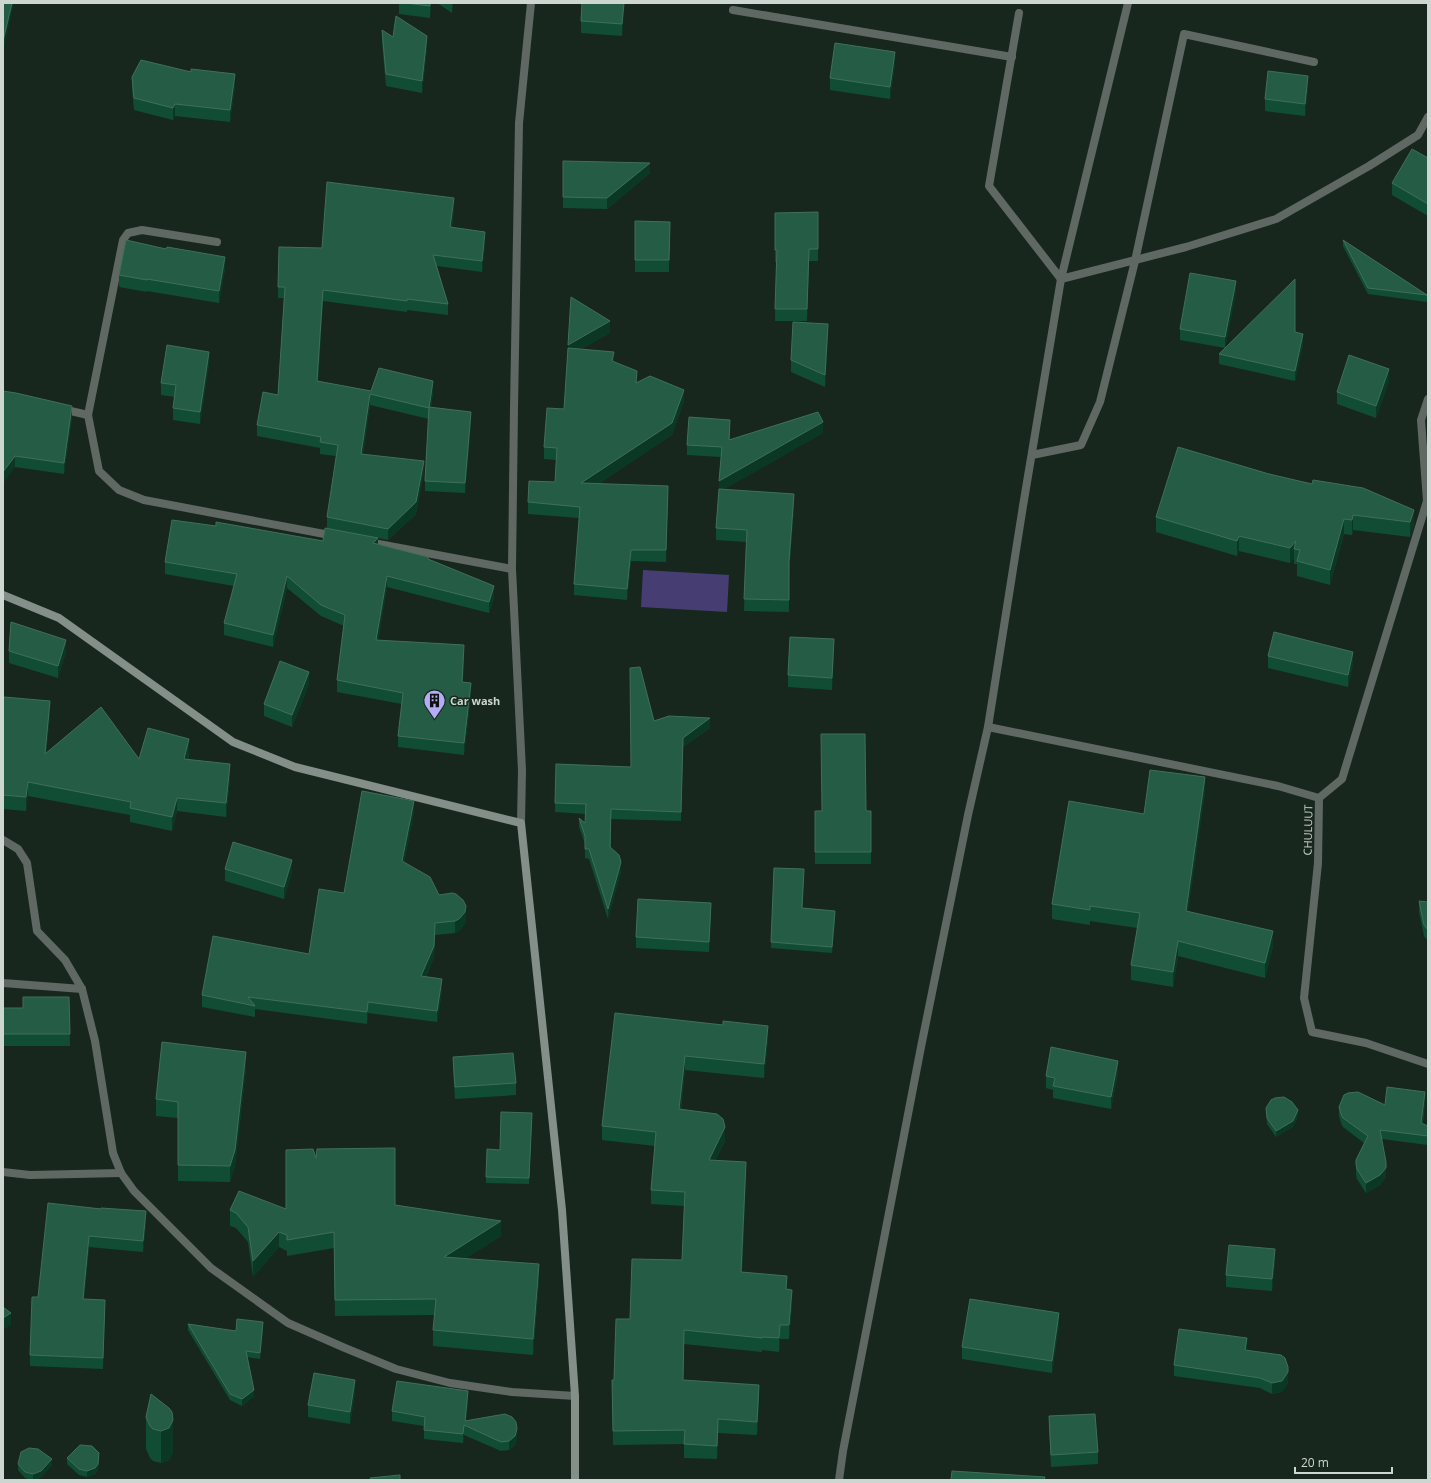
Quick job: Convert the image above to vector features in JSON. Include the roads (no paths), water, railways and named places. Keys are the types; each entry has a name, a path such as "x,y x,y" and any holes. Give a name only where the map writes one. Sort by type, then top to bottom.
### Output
{"street":[{"path":"531,3 518,123 512,569 522,770 521,823 562,1210 574,1396 575,1480"},
{"path":"840,1480 843,1452 921,1047 968,815 988,727 1061,280 1128,3"},
{"path":"733,10 1012,57"},
{"path":"1019,14 989,186 1061,280"},
{"path":"1032,455 1081,445 1100,402 1135,261 1184,34 1314,62"},
{"path":"1061,280 1186,247 1276,219 1368,166 1418,135 1428,117"},
{"path":"217,242 142,230 128,234 122,240 88,415 99,470 119,490 144,500 340,537"},
{"path":"1319,798 1342,779 1427,501 1421,420 1428,399"},
{"path":"57,408 88,415"},
{"path":"356,540 512,569"},
{"path":"3,595 59,618 233,742 295,767 521,823"},
{"name":"CHULUUT","path":"988,727 1278,786 1319,798 1318,862 1304,998 1312,1032 1366,1043 1428,1064"},
{"path":"3,840 18,849 27,863 37,931 64,960 82,989 96,1041 113,1153 121,1173 134,1191 211,1268 288,1323 396,1369 450,1383 512,1392 574,1396"},
{"path":"3,983 82,989"},
{"path":"3,1172 30,1175 121,1173"}],"place":[{"name":"Car wash","path":"435,720"}]}
